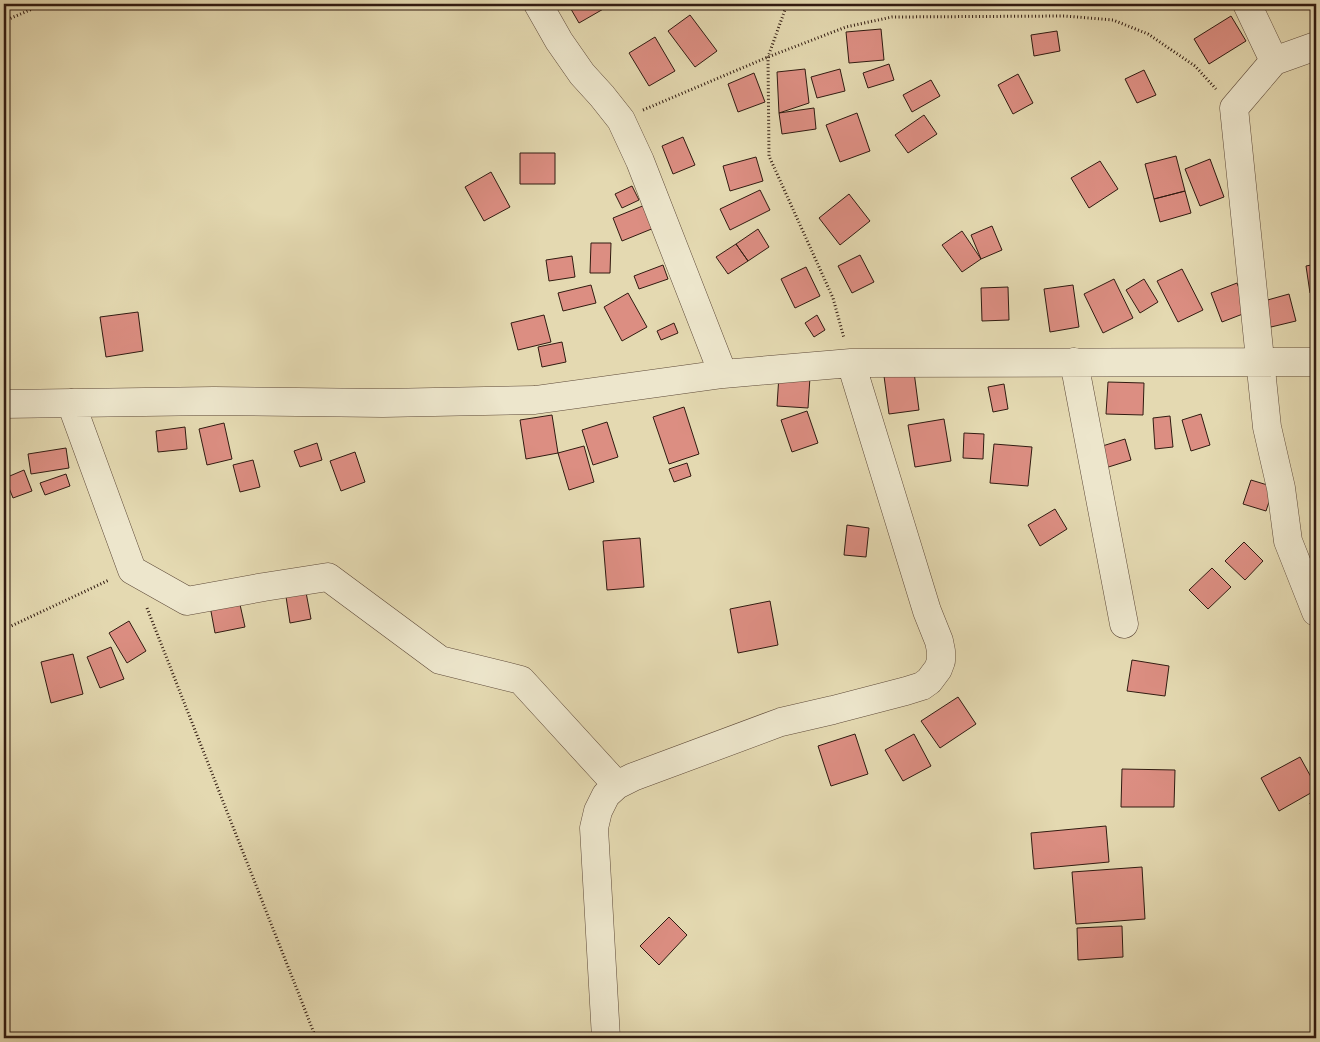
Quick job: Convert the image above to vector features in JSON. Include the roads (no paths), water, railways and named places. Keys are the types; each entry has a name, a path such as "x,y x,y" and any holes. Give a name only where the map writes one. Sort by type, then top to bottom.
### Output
{"street":[{"path":"538,4 559,41 582,74 621,120 640,161 723,374"},
{"path":"1246,4 1274,61"},
{"path":"1316,46 1274,61 1234,108 1267,427 1281,488 1288,541 1316,612"},
{"path":"1074,362 1124,624"},
{"path":"4,404 214,401 383,404 535,400 723,374 851,363 1316,362"},
{"path":"606,1038 594,828 598,811 606,795 618,785 648,770 781,722 915,688 928,682 938,670 941,651 939,640 927,611 851,363"},
{"path":"72,403 132,570 187,601 328,577 440,660 521,680 618,785"}]}
